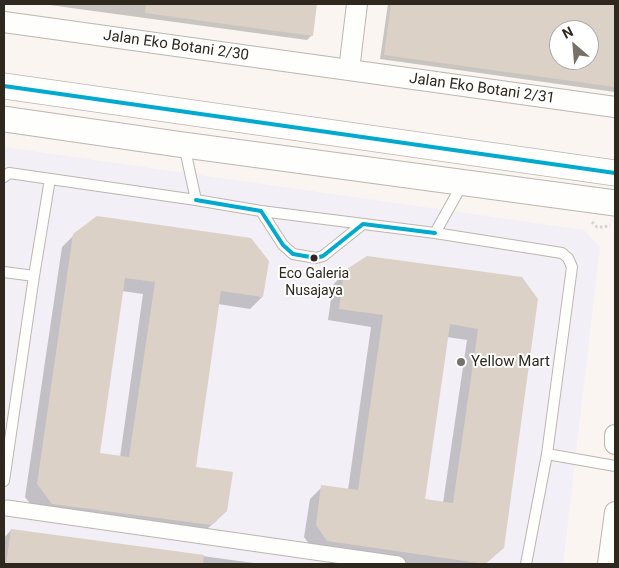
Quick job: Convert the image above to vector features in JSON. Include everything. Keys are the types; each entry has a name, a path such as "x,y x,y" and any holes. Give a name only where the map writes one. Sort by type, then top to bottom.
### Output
{"street":[{"path":"349,70 357,4"},
{"name":"Jalan Eko Botani 2/30","path":"4,22 349,70"},
{"name":"Jalan Eko Botani 2/31","path":"349,70 615,107"},
{"path":"4,86 615,173"},
{"path":"4,119 615,203"},
{"path":"615,435 615,444"},
{"path":"5,508 398,564"},
{"path":"608,564 615,512"}],"lane":[{"path":"184,145 196,200"},
{"path":"6,175 50,179 261,211 435,233 562,253 568,258 572,267 547,454 526,564"},
{"path":"4,481 50,179"},
{"path":"435,233 464,182"},
{"path":"261,211 283,246 293,254 316,258 323,256 363,224"},
{"path":"4,272 34,276"},
{"path":"547,454 615,466"}],"shaded area":[{"path":"4,147 584,230 600,247 563,564 4,564"}],"building":[{"path":"146,4 317,4 313,36 145,13"},
{"path":"391,4 615,4 615,87 384,55"},
{"path":"97,216 251,238 269,261 263,297 221,291 196,467 233,472 227,511 211,525 52,504 37,484 73,234","holes":["125,278 155,282 129,457 100,453"]},
{"path":"367,256 522,277 538,299 504,548 485,564 327,541 316,525 321,485 358,490 383,315 339,309 344,271","holes":["450,324 478,329 453,503 425,499"]},
{"path":"11,529 204,555 203,564 6,564"}],"transit line":[{"path":"4,86 615,173"},
{"path":"196,200 261,211 283,245 293,254 316,258 323,256 363,224 435,233"}],"place":[{"name":"Eco Galeria Nusajaya","path":"314,258"},
{"name":"Yellow Mart","path":"461,362"}]}
